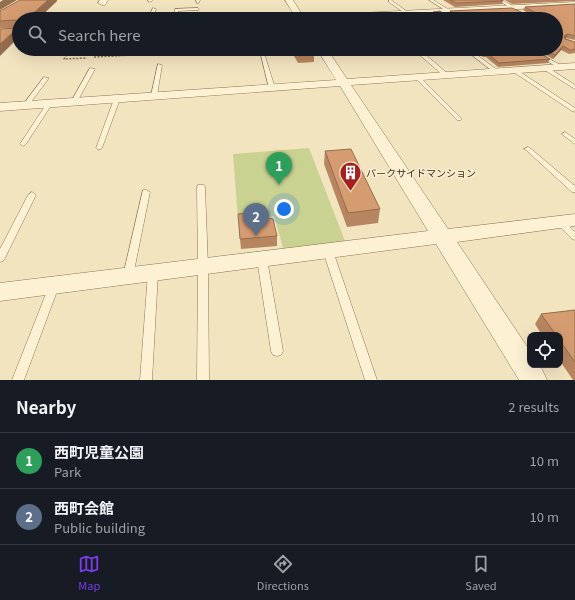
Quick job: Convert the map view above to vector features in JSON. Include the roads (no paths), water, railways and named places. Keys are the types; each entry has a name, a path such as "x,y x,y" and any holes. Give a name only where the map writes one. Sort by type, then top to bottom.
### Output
{"street":[{"path":"289,0 297,12"},
{"path":"567,0 575,4"},
{"path":"462,12 575,4"},
{"path":"327,56 441,237 534,380"},
{"path":"0,107 575,66"},
{"path":"0,292 568,221"}],"lane":[{"path":"431,0 444,12"},
{"path":"499,0 514,9"},
{"path":"390,1 406,12"},
{"path":"176,12 176,10 198,9"},
{"path":"263,56 272,88"},
{"path":"424,56 446,75"},
{"path":"475,56 497,72"},
{"path":"541,56 561,67"},
{"path":"154,96 160,65"},
{"path":"544,68 575,87"},
{"path":"74,102 92,69"},
{"path":"514,70 574,110"},
{"path":"417,77 459,119"},
{"path":"26,105 46,78"},
{"path":"99,148 117,99"},
{"path":"23,144 49,104"},
{"path":"565,134 575,142"},
{"path":"528,149 575,190"},
{"path":"201,187 203,380"},
{"path":"128,276 146,192"},
{"path":"0,258 32,195"},
{"path":"568,221 575,237"},
{"path":"328,251 371,380"},
{"path":"262,259 278,351"},
{"path":"146,380 153,273"},
{"path":"18,380 54,286"}],"place":[{"name":"西町児童公園","path":"279,185"},
{"name":"パークサイドマンション","path":"350,192"},
{"name":"西町会館","path":"256,236"}]}
